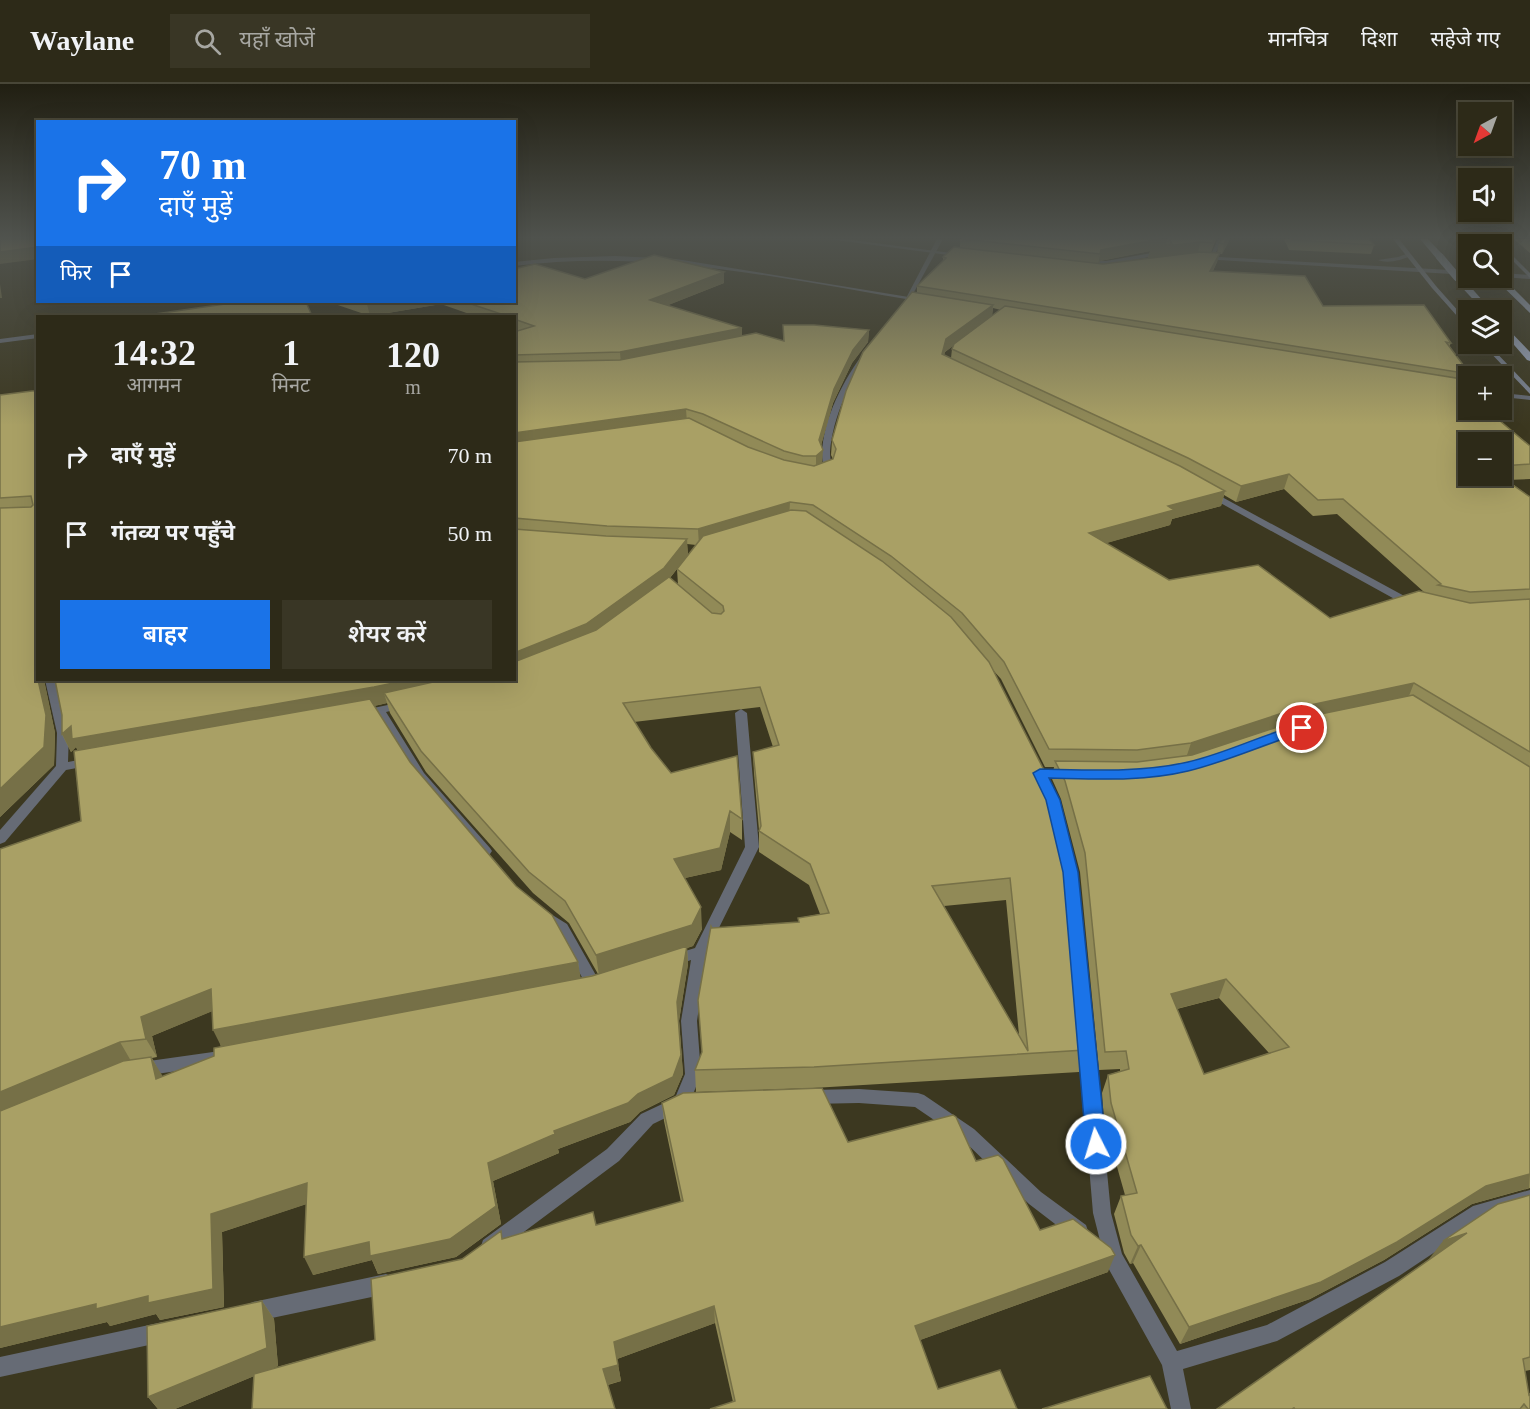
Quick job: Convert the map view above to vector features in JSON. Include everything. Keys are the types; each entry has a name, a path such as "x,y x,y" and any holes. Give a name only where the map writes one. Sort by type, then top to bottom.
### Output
{"highway":[{"path":"1512,337 1530,358"}],"main road":[{"path":"1447,301 1458,313"},
{"path":"1494,354 1530,392"}],"street":[{"path":"897,314 907,301"},
{"path":"0,341 36,336"},
{"path":"814,476 827,471 829,465 825,455 839,404 857,364 870,348"},
{"path":"1512,396 1530,398"},
{"path":"1200,488 1404,600 1427,606"},
{"path":"0,838 62,767 63,733 51,681"},
{"path":"347,716 411,703"},
{"path":"379,710 420,776 497,865"},
{"path":"682,1102 693,1074 689,1021 700,952 752,847 741,713"},
{"path":"62,767 106,760"},
{"path":"1048,791 1037,768 1085,774"},
{"path":"1060,831 1071,872 1102,1213 1113,1257 1172,1362 1181,1409"},
{"path":"533,905 562,928 599,984 573,990"},
{"path":"657,966 700,952"},
{"path":"132,1070 232,1055"},
{"path":"797,1097 859,1096 918,1100 968,1134 1035,1198 1113,1257"},
{"path":"480,1253 613,1155 647,1119 682,1102 705,1101"},
{"path":"1172,1362 1270,1334 1392,1269 1479,1212 1530,1199"},
{"path":"231,1317 403,1280"},
{"path":"0,1367 184,1327"}],"building":[{"path":"653,301 742,328 620,352 516,355 516,331 534,326 516,320 516,315 504,315 468,303"},
{"path":"905,301 967,301 993,305 946,339 942,354 1180,466 1225,491 1168,506 1174,510 1089,533 1169,580 1258,565 1330,618 1419,591 1470,603 1530,599 1530,752 1414,683 1301,707 1191,743 1137,750 1049,749 1004,662 962,613 891,556 813,505 790,502 698,529 607,526 516,518 516,442 689,418 748,447 784,460 814,466 833,459 836,449 832,440 846,391 863,352"},
{"path":"1010,301 1320,301 1323,306 1424,305 1451,343 1446,342 1464,366 1458,366 1458,372"},
{"path":"232,303 306,303 312,315 148,315"},
{"path":"1005,306 1458,378 1458,420 1499,420 1530,446 1530,464 1512,465 1512,432 1458,432 1458,486 1512,484 1530,497 1530,589 1470,592 1438,585 1441,584 1343,499 1318,500 1289,474 1241,486 1188,458 952,349 954,344"},
{"path":"783,325 869,330 853,350 834,389 819,440 823,450 816,456 803,456 784,451 703,414 686,409 516,433 516,362 620,360 756,333 784,341"},
{"path":"36,391 35,663 36,681 38,681 46,715 44,747 0,789 0,508 31,507 33,505 31,496 0,498 0,395"},
{"path":"791,510 806,511 882,561 951,617 989,662 1049,780 1067,851 1085,1050 814,1067 695,1070 702,1052 698,1000 711,926 712,928 799,922 798,918 829,913 810,864 759,831 761,826 753,752 779,745 760,687 623,703 651,748 671,773 737,756 742,819 730,811 720,848 674,859 701,907 692,925 596,955 565,901 529,872 421,751 384,693 438,681 516,681 516,661 596,630 669,577 712,613 721,614 724,611 723,606 677,569 703,536","holes":["1010,878 1028,1051 932,886"]},
{"path":"516,529 687,539 664,568 586,624 516,652"},
{"path":"55,681 403,681 72,739 71,726 62,734 62,715"},
{"path":"1413,695 1530,767 1530,1174 1486,1186 1397,1242 1321,1282 1189,1327 1141,1245 1138,1246 1131,1235 1121,1196 1137,1193 1111,1103 1108,1075 1129,1069 1126,1051 1105,1052 1085,853 1065,781 1055,761 1137,762 1192,755 1311,716","holes":["1226,979 1289,1047 1204,1074 1171,994"]},
{"path":"370,699 410,762 516,886 552,915 578,962 213,1030 211,989 141,1017 146,1039 120,1042 0,1092 0,849 81,821 74,751"},
{"path":"687,946 677,1002 681,1055 673,1077 638,1094 628,1103 554,1131 555,1134 488,1163 496,1206 450,1239 370,1256 369,1242 304,1257 307,1183 211,1214 213,1289 148,1303 148,1296 96,1309 96,1304 0,1327 0,1111 123,1061 151,1057 156,1079 214,1056 214,1048 592,976"},
{"path":"822,1088 848,1142 953,1115 976,1161 998,1155 1003,1159 1040,1230 1073,1219 1111,1248 1115,1255 915,1326 938,1389 1000,1370 1017,1409 710,1409 735,1401 714,1306 614,1342 618,1365 603,1369 615,1409 252,1409 254,1374 375,1340 371,1279 462,1259 501,1231 502,1239 593,1212 596,1225 683,1201 662,1103 683,1093"},
{"path":"1530,1195 1530,1357 1523,1359 1530,1394 1530,1409 1524,1404 1520,1409 1217,1409 1467,1233 1443,1241 1498,1204"},
{"path":"262,1301 267,1348 148,1397 147,1326"},
{"path":"1150,1376 1167,1409 1042,1409"}],"route":[{"path":"1096,1144 1071,872 1053,800 1040,773 1130,775 1185,767 1217,759 1261,741 1302,728"}]}
